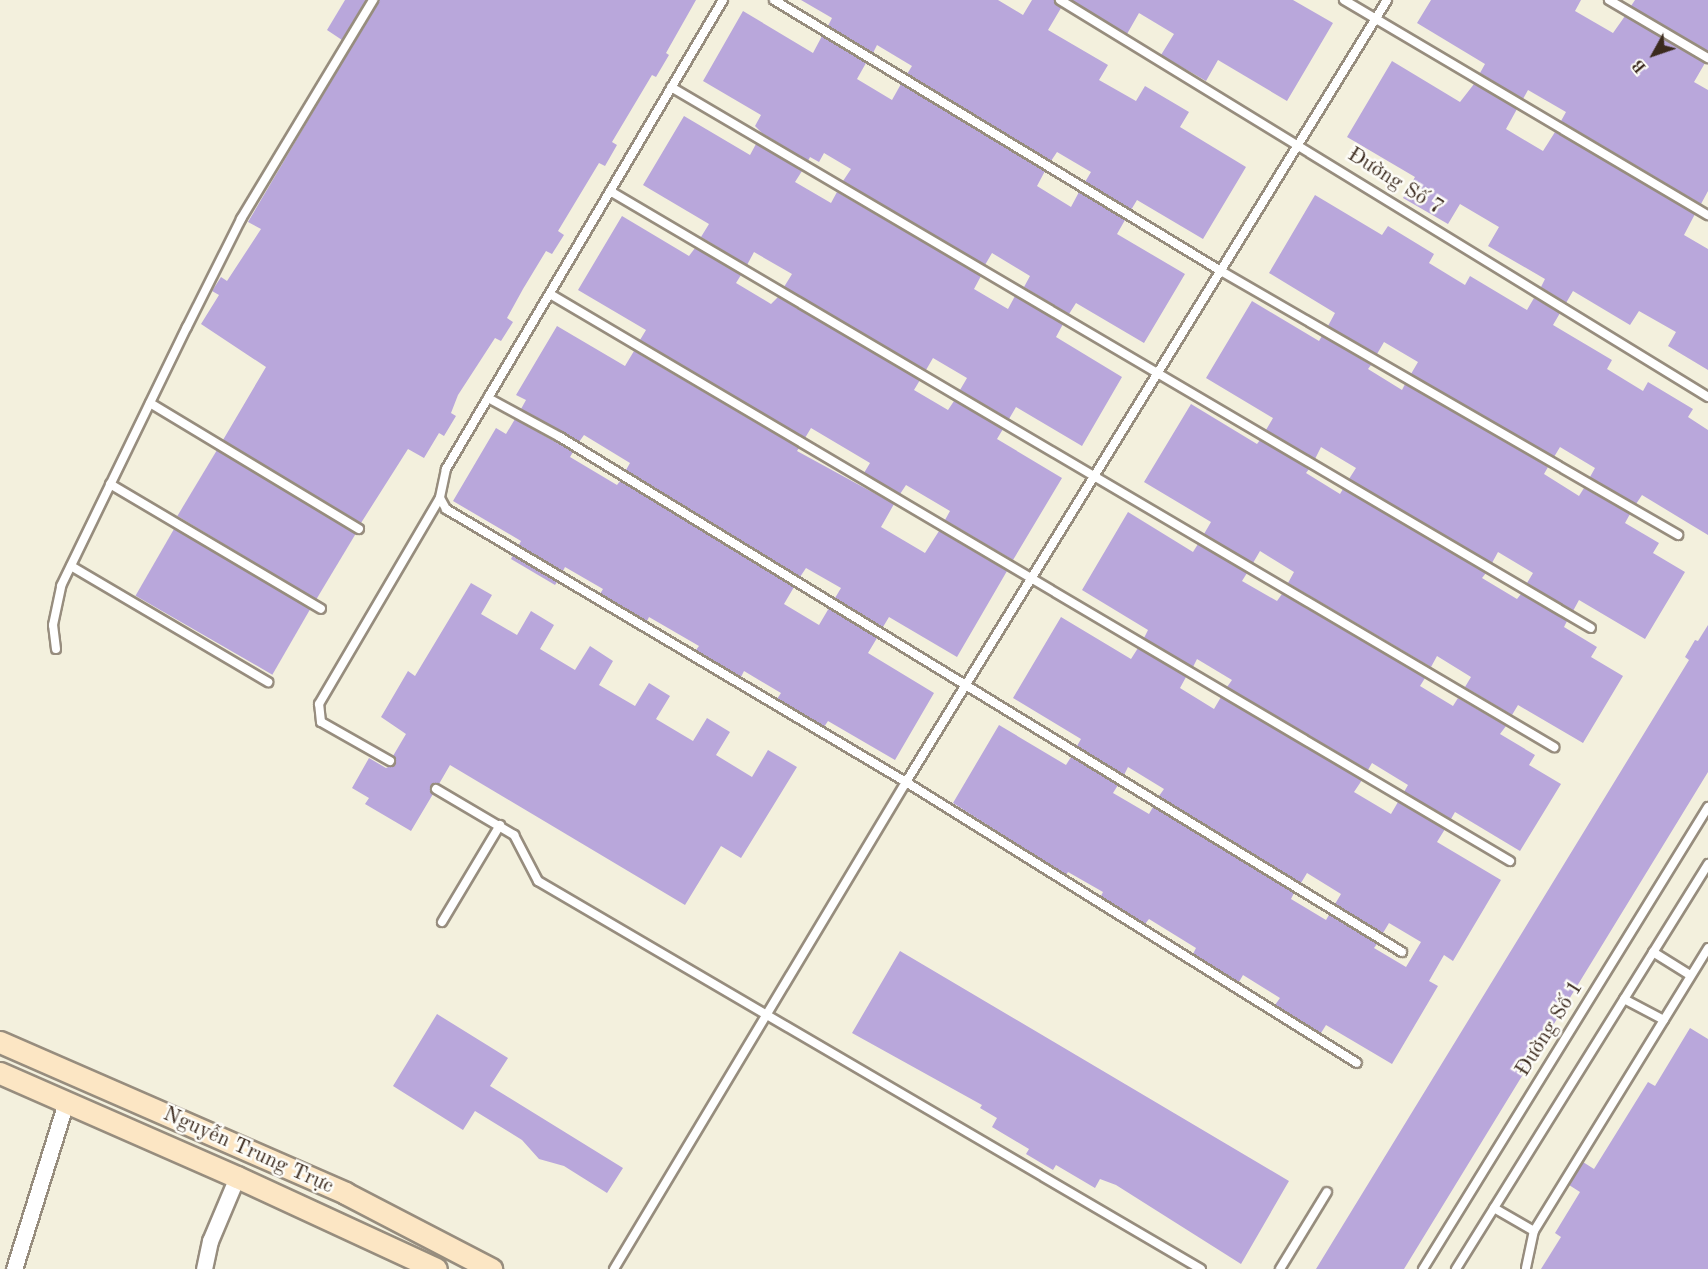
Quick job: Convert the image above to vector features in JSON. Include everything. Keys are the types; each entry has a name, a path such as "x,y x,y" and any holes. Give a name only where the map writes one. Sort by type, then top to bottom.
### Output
{"main road":[{"name":"Nguyễn Trung Trực","path":"0,1042 345,1193 491,1269"},
{"name":"Nguyễn Trung Trực","path":"0,1073 237,1176 436,1269"}],"street":[{"path":"14,1269 66,1102"},
{"path":"204,1269 210,1241 237,1176"}],"lane":[{"path":"56,648 53,625 61,586 150,403 241,219 373,0"},
{"path":"390,761 321,722 319,704 440,498 446,469 723,0"},
{"path":"774,0 1221,271 1678,536"},
{"name":"Đường Số 7","path":"1060,0 1299,144 1708,397"},
{"path":"1344,0 1708,215"},
{"path":"614,1269 906,782 1387,0"},
{"path":"1609,0 1708,58"},
{"path":"671,87 1591,628"},
{"path":"610,191 1554,747"},
{"path":"550,294 1509,861"},
{"path":"488,398 560,437 1402,952"},
{"path":"150,403 359,529"},
{"path":"111,484 321,609"},
{"path":"440,498 446,509 906,782 1357,1063"},
{"path":"71,566 268,682"},
{"path":"436,789 500,825 521,844 538,881 1201,1269"},
{"name":"Đường Số 1","path":"1423,1269 1708,807"},
{"path":"442,922 500,825"},
{"path":"1456,1269 1708,864"},
{"path":"1526,1268 1534,1231 1708,948"},
{"path":"1653,952 1690,975"},
{"path":"1624,999 1664,1020"},
{"path":"1280,1269 1327,1192"},
{"path":"1494,1208 1534,1231"}],"building":[{"path":"345,0 366,0 342,40 327,30"},
{"path":"379,0 696,0 666,53 669,55 656,77 652,75 612,142 617,145 605,166 599,163 558,231 564,235 552,254 546,251 523,289 507,318 513,322 501,341 495,338 458,395 451,413 456,416 444,436 439,433 424,458 408,449 361,523 223,440 266,367 201,324 219,295 212,291 221,277 227,281 261,229 248,222"},
{"path":"801,0 998,0 1023,15 1032,0 1054,0 1061,8 1048,30 1108,65 1099,80 1136,101 1145,86 1189,112 1180,127 1246,167 1203,239 1137,200 1131,210 1085,182 1091,172 1057,152 1051,161 907,74 912,66 877,45 873,53 828,26 832,18"},
{"path":"1071,0 1293,0 1333,23 1287,101 1218,60 1206,81 1161,55 1174,34 1139,13 1127,34"},
{"path":"1431,0 1581,0 1575,11 1613,33 1625,16 1705,63 1694,82 1708,90 1708,191 1701,204 1561,121 1566,112 1528,90 1523,99 1480,73 1485,64 1417,23"},
{"path":"1635,0 1708,0 1708,51 1631,6"},
{"path":"743,11 813,53 822,36 866,63 857,79 892,100 901,84 1045,171 1037,186 1071,207 1079,192 1125,220 1117,234 1185,274 1144,343 1076,303 1069,314 1024,287 1030,276 992,253 985,265 843,181 851,169 824,153 819,162 810,157 808,161 762,133 755,126 761,115 703,81"},
{"path":"1392,61 1460,102 1474,84 1517,109 1506,129 1543,151 1555,132 1695,214 1684,235 1708,249 1708,370 1668,346 1676,332 1639,311 1630,325 1573,291 1566,303 1541,287 1545,279 1488,246 1499,227 1460,204 1448,224 1403,198 1415,177 1347,137"},
{"path":"684,116 750,155 756,144 802,171 795,182 831,203 837,192 981,276 974,289 1008,309 1015,296 1063,324 1056,337 1122,377 1082,446 1016,407 1009,419 960,390 967,378 933,358 926,370 784,287 792,274 754,252 747,265 701,237 709,224 643,185"},
{"path":"1315,195 1382,235 1388,226 1434,254 1429,263 1465,285 1470,276 1527,310 1534,298 1560,313 1553,325 1612,360 1607,369 1643,391 1648,382 1693,409 1688,417 1708,430 1708,535 1642,495 1636,504 1590,477 1595,468 1560,447 1554,457 1411,374 1418,362 1384,342 1377,354 1328,326 1335,313 1269,273"},
{"path":"622,216 689,256 695,248 741,275 736,283 771,304 778,297 920,380 914,390 948,410 954,401 1003,429 997,439 1062,478 1013,560 945,520 950,511 906,485 900,494 864,473 870,463 811,428 805,438 640,340 646,330 578,290"},
{"path":"1252,301 1319,341 1322,336 1371,365 1368,369 1402,390 1405,384 1548,467 1544,474 1579,496 1584,488 1630,514 1625,523 1659,543 1653,553 1685,572 1645,639 1579,600 1573,611 1527,583 1533,573 1498,552 1492,563 1349,479 1356,468 1321,447 1315,459 1266,430 1273,418 1206,378"},
{"path":"557,326 625,366 634,351 799,448 797,451 894,504 881,527 925,553 939,531 1007,571 957,657 889,617 883,627 835,598 841,588 806,568 800,577 626,470 630,463 584,435 579,442 521,409 526,400 516,395"},
{"path":"1191,404 1257,444 1260,440 1309,469 1306,473 1340,494 1343,489 1486,573 1482,578 1517,599 1521,594 1567,621 1564,627 1597,647 1591,657 1623,676 1583,743 1518,705 1512,715 1465,687 1471,677 1437,656 1431,667 1288,583 1294,572 1260,551 1253,563 1204,534 1211,522 1144,482"},
{"path":"515,419 573,452 570,457 617,485 620,481 794,587 784,604 819,625 829,608 877,638 868,653 934,693 895,760 828,721 824,727 777,699 781,693 744,671 741,677 696,650 699,646 649,617 647,621 600,594 603,589 565,567 563,571 519,545 521,541 453,501 496,428 506,434"},
{"path":"217,450 356,533 316,599 177,516"},
{"path":"1128,512 1193,552 1198,544 1247,573 1242,581 1277,601 1282,594 1425,678 1420,686 1453,706 1458,698 1506,726 1500,734 1535,755 1529,765 1561,784 1520,851 1455,812 1451,819 1404,792 1408,785 1372,763 1368,770 1227,687 1232,680 1197,659 1193,667 1144,638 1148,630 1082,590"},
{"path":"174,529 311,608 272,675 136,596"},
{"path":"513,555 557,582 555,585 511,559"},
{"path":"471,583 492,595 481,614 517,635 531,611 554,625 540,649 575,670 590,646 613,661 599,685 635,706 649,683 670,696 656,719 693,741 707,718 730,732 716,755 752,777 768,750 797,767 741,858 721,846 685,905 450,765 439,784 431,785 433,794 411,831 365,804 369,798 352,788 369,758 386,768 395,764 393,756 406,734 381,717 408,671 415,676"},
{"path":"1061,617 1131,659 1138,648 1186,677 1180,688 1214,709 1221,697 1362,780 1354,792 1391,814 1398,802 1445,829 1437,842 1501,880 1453,961 1444,955 1429,981 1438,986 1392,1064 1326,1025 1321,1033 1275,1005 1280,998 1243,975 1239,982 1193,954 1196,948 1149,919 1145,924 1101,896 1103,892 1068,872 1066,875 953,803 999,725 1066,765 1071,757 1118,785 1113,793 1149,814 1153,807 1294,893 1291,899 1326,920 1329,915 1377,944 1374,948 1406,967 1421,942 1389,923 1383,933 1335,904 1341,894 1307,873 1301,883 1159,796 1164,789 1128,767 1124,775 1077,746 1081,739 1013,698"},
{"path":"1708,625 1708,772 1404,1269 1316,1269 1689,660 1685,657 1695,640 1698,641"},
{"path":"900,951 1289,1181 1241,1264 1116,1185 1100,1179 1095,1188 1056,1165 1053,1170 1026,1154 1029,1149 992,1127 997,1118 980,1108 982,1105 852,1033"},
{"path":"437,1014 508,1058 490,1086 623,1168 607,1193 564,1166 539,1159 522,1140 475,1111 463,1130 393,1086"},
{"path":"1690,1028 1708,1039 1708,1269 1541,1269 1561,1237 1555,1233 1580,1192 1569,1185 1583,1162 1594,1169 1648,1082 1655,1086"}]}
